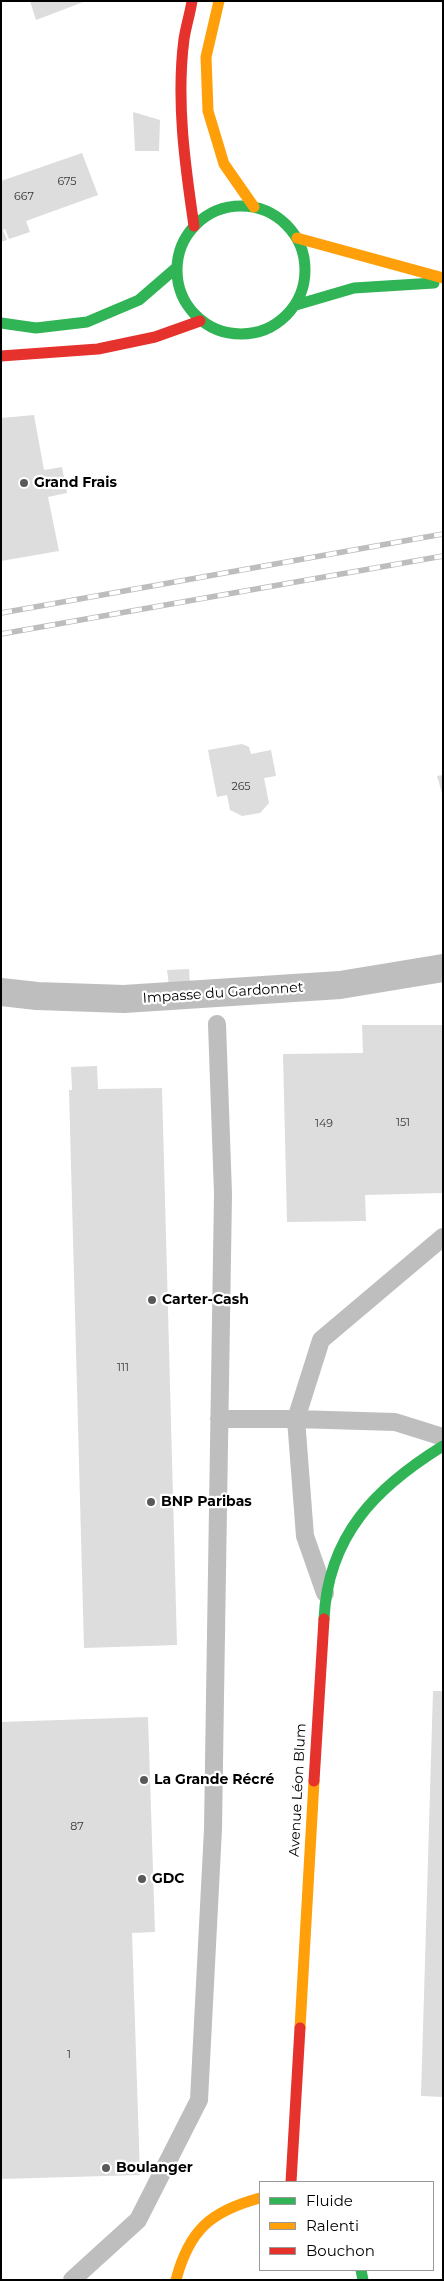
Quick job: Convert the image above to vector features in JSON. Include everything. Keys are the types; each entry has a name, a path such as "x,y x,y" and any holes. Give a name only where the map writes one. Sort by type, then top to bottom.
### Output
{"main road":[{"path":"192,1 184,38 182,115 186,176 194,226"},
{"path":"219,1 206,57 208,111 224,164 254,207"},
{"path":"232,206 254,207 271,213 286,223 297,238 303,254 306,272 303,289 296,305 281,321 262,332 240,335 219,332 200,321 187,306 179,288 176,268 179,253 185,238 194,226 212,213 232,206"},
{"path":"297,238 443,280"},
{"path":"1,323 36,328 87,322 139,300 176,268"},
{"path":"296,305 354,288 443,280"},
{"path":"1,356 98,349 155,337 200,321"},
{"name":"Avenue Léon Blum","path":"291,2181 325,1594 341,1546 366,1506 409,1467 443,1446"},
{"path":"176,2280 180,2260 193,2235 214,2215 237,2203 259,2198"}],"street":[{"name":"Impasse du Gardonnet","path":"1,992 37,996 124,999 340,986 443,968"}],"lane":[{"path":"72,2280 138,2220 200,2100 213,1829 223,1194 217,1024"},
{"path":"325,1594 304,1536 296,1419 321,1340 443,1237"},
{"path":"219,1419 395,1422 443,1437"}],"building":[{"path":"30,1 86,1 36,20"},
{"path":"133,112 160,120 159,151 135,151"},
{"path":"82,153 98,195 26,221 30,232 9,239 5,229 3,230 7,240 1,242 1,181"},
{"name":"Grand Frais","path":"34,415 44,470 62,467 67,493 48,497 59,551 1,561 1,418"},
{"path":"242,744 249,747 251,754 271,750 276,776 264,778 269,803 260,813 242,816 230,810 227,795 217,797 208,750"},
{"path":"443,775 443,793 442,793 437,776"},
{"path":"189,969 190,985 169,986 167,970"},
{"path":"362,1025 442,1025 443,1193 365,1195 366,1221 287,1222 283,1054 363,1053"},
{"path":"97,1066 98,1089 162,1088 177,1645 84,1648 69,1090 72,1090 71,1067"},
{"path":"433,1691 443,1691 443,2097 421,2096"},
{"path":"148,1717 155,1932 132,1933 140,2175 1,2179 1,1722"}],"railway":[{"path":"1,613 443,534"},
{"path":"1,634 443,556"}],"traffic: fast":[{"path":"241,206 254,207 266,211 286,225 300,245 304,257 305,270 304,283 300,295 286,315 266,329 254,333 241,334 228,333 216,329 196,315 182,295 178,283 177,270 178,257 182,245 196,225 216,211 228,207 241,206"},
{"path":"1,323 36,328 87,322 139,300 176,268"},
{"path":"296,305 354,288 434,283"},
{"path":"324,1619 327,1589 335,1563 345,1539 359,1517 396,1479 443,1446"},
{"path":"361,2271 363,2280"}],"traffic: slow":[{"path":"219,1 206,57 208,111 224,164 254,207"},
{"path":"297,238 443,278"},
{"path":"300,2028 314,1781"},
{"path":"176,2280 188,2248 204,2225 228,2209 259,2198"}],"traffic: jam":[{"path":"192,1 184,39 181,109 194,226"},
{"path":"1,356 98,349 155,337 200,321"},
{"path":"314,1781 324,1619"},
{"path":"291,2181 300,2028"}],"place":[{"name":"Grand Frais","path":"24,483"},
{"name":"Carter-Cash","path":"152,1300"},
{"name":"BNP Paribas","path":"151,1502"},
{"name":"La Grande Récré","path":"144,1780"},
{"name":"GDC","path":"142,1879"},
{"name":"Boulanger","path":"106,2168"}]}
